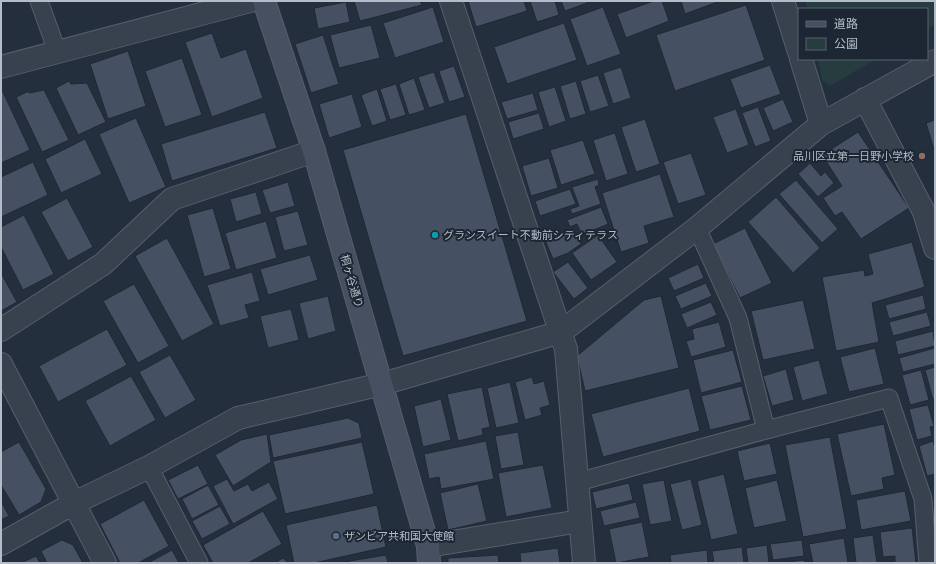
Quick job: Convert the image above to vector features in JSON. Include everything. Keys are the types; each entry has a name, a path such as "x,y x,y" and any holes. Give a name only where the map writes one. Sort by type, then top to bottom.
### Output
{"street":[{"path":"1,67 250,1"},
{"name":"桐ヶ谷通り","path":"264,1 314,151 382,384 428,554"},
{"path":"451,1 566,349 584,563"},
{"path":"783,1 798,49"},
{"path":"801,60 821,124"},
{"path":"1,544 74,503 149,467 238,418 382,384 561,332 697,228 821,124 935,61"},
{"path":"865,99 924,212 935,248"},
{"path":"1,330 103,264 172,199 314,151"},
{"path":"1,364 105,563"},
{"path":"428,554 580,521"}],"lane":[{"path":"39,1 57,51"},
{"path":"697,228 738,318 766,430"},
{"path":"578,482 889,398 923,499 928,563"},
{"path":"149,467 199,563"}],"green space":[{"path":"806,1 935,1 935,24 928,28 928,8 807,8"},
{"path":"818,60 874,60 830,86 822,80"}],"building":[{"path":"354,1 420,1 422,5 360,21"},
{"path":"468,1 524,1 527,11 476,27"},
{"path":"530,1 555,1 559,15 537,22"},
{"path":"561,1 586,1 587,3 565,11"},
{"path":"654,1 662,1 669,21 626,38 617,14"},
{"path":"681,1 720,1 685,14"},
{"path":"346,2 350,22 318,29 314,8"},
{"path":"746,5 765,60 675,91 656,35"},
{"path":"433,7 444,42 395,58 383,23"},
{"path":"603,7 621,54 587,66 570,19"},
{"path":"564,23 577,60 507,84 494,47"},
{"path":"371,25 380,58 339,68 330,35"},
{"path":"212,33 221,58 246,49 263,98 212,117 185,42"},
{"path":"323,35 339,84 311,93 295,44"},
{"path":"128,51 146,106 108,119 90,64"},
{"path":"182,58 202,115 165,127 145,71"},
{"path":"770,65 781,94 741,108 730,79"},
{"path":"454,66 465,97 449,102 439,71"},
{"path":"621,67 631,98 613,104 603,73"},
{"path":"434,72 445,103 429,108 418,77"},
{"path":"598,75 609,106 590,112 580,81"},
{"path":"414,78 425,110 409,115 399,84"},
{"path":"69,81 71,84 87,83 106,122 78,135 56,88"},
{"path":"576,81 586,114 570,119 560,86"},
{"path":"396,84 406,115 390,120 380,89"},
{"path":"555,87 566,121 549,127 538,92"},
{"path":"377,89 387,121 372,126 361,95"},
{"path":"2,90 30,150 1,163 1,91"},
{"path":"44,90 69,140 42,152 16,97 29,91 29,93"},
{"path":"533,93 538,110 507,119 501,102"},
{"path":"352,94 362,127 329,138 319,104"},
{"path":"783,99 793,122 773,131 763,108"},
{"path":"758,107 771,141 755,147 742,113"},
{"path":"736,109 749,145 727,153 713,117"},
{"path":"265,112 277,148 172,181 161,144"},
{"path":"539,113 544,129 513,139 508,122"},
{"name":"グランスイート不動前シティテラス","path":"466,114 527,321 403,356 343,150"},
{"path":"136,118 166,187 129,203 99,134"},
{"path":"645,119 660,164 636,172 621,127"},
{"path":"935,120 935,153 926,123"},
{"path":"858,132 909,208 861,239 842,212 835,216 823,198 842,186 822,155"},
{"path":"615,133 628,174 606,181 593,140"},
{"path":"85,139 102,174 61,193 45,159"},
{"path":"583,140 595,174 561,185 550,150"},
{"path":"691,153 706,195 678,204 663,162"},
{"path":"549,158 558,188 531,196 522,166"},
{"path":"33,162 48,195 1,217 1,177"},
{"path":"810,163 821,176 825,172 834,183 818,197 798,174"},
{"path":"660,174 674,217 644,226 649,243 621,252 602,193"},
{"path":"598,179 599,185 595,187 601,204 572,214 570,209 579,206 572,187"},
{"path":"796,180 838,229 822,243 779,194"},
{"path":"288,182 295,206 270,213 262,190"},
{"path":"570,189 576,204 540,216 535,201"},
{"path":"256,192 262,214 236,222 230,199"},
{"path":"776,197 820,248 793,273 748,222"},
{"path":"67,198 93,247 68,261 41,212"},
{"path":"601,207 608,224 582,235 577,224 570,227 567,220"},
{"path":"213,208 231,269 204,277 187,215"},
{"path":"298,211 308,245 284,251 275,217"},
{"path":"24,215 54,274 23,290 1,247 1,227"},
{"path":"266,221 277,258 236,270 225,233"},
{"path":"574,228 581,244 568,253 553,259 545,240"},
{"path":"745,228 772,283 740,298 713,244"},
{"path":"598,235 617,262 591,280 572,253"},
{"path":"167,238 214,324 182,341 135,256"},
{"path":"912,242 925,287 872,303 879,342 836,351 822,277 864,270 865,276 873,274 868,254"},
{"path":"310,255 318,280 268,295 260,269"},
{"path":"568,262 588,288 574,299 553,272"},
{"path":"698,264 704,278 674,291 668,278"},
{"path":"252,272 260,301 245,305 249,318 220,326 207,285"},
{"path":"1,273 17,302 1,311"},
{"path":"706,283 712,296 681,309 675,296"},
{"path":"134,284 169,346 138,363 103,301"},
{"path":"923,295 926,309 889,319 885,305"},
{"path":"328,296 336,331 308,339 299,303"},
{"path":"661,296 679,368 585,391 577,356 644,300"},
{"path":"803,300 815,349 763,360 751,311"},
{"path":"711,302 717,315 687,328 681,314"},
{"path":"291,309 299,340 268,348 260,316"},
{"path":"927,312 931,326 893,336 889,322"},
{"path":"719,322 726,347 691,357 686,341 694,339 692,329"},
{"path":"107,329 127,365 58,402 39,366"},
{"path":"933,331 935,346 898,355 895,341"},
{"path":"875,348 884,384 849,392 840,357"},
{"path":"935,348 935,364 903,372 899,358"},
{"path":"733,350 742,382 701,393 693,360"},
{"path":"170,355 196,400 165,418 139,372"},
{"path":"819,360 828,394 802,401 793,367"},
{"path":"935,367 935,399 933,400 925,370"},
{"path":"786,369 794,400 772,406 763,376"},
{"path":"921,370 929,400 910,405 902,375"},
{"path":"131,376 156,420 110,446 85,401"},
{"path":"532,377 534,384 544,381 550,405 540,408 542,415 525,420 515,382"},
{"path":"510,382 519,423 496,428 487,388"},
{"path":"742,386 751,420 710,430 701,396"},
{"path":"482,387 490,427 482,429 483,435 458,441 447,394"},
{"path":"689,388 700,431 603,457 591,414"},
{"path":"441,399 451,440 423,447 414,406"},
{"path":"928,405 934,426 930,427 932,436 917,440 909,409"},
{"path":"348,418 359,423 362,438 273,458 269,435"},
{"path":"884,424 895,475 882,478 884,489 851,496 837,434"},
{"path":"518,432 524,465 501,469 495,436"},
{"path":"267,434 271,462 233,486 215,455 241,440"},
{"path":"830,437 847,529 803,537 785,445"},
{"path":"486,441 494,479 441,489 439,477 429,479 424,454"},
{"path":"933,441 935,448 935,474 927,476 919,446"},
{"path":"19,442 46,489 41,502 19,515 1,485 1,452"},
{"path":"362,442 374,494 285,514 273,461"},
{"path":"770,443 777,474 744,481 737,451"},
{"path":"198,465 208,484 178,499 168,480"},
{"path":"543,465 552,508 506,517 498,473"},
{"path":"724,474 738,534 711,540 697,481"},
{"path":"227,479 234,491 248,484 252,491 269,482 278,499 233,524 213,486"},
{"path":"691,479 702,525 682,530 670,484"},
{"path":"664,480 672,521 650,525 642,484"},
{"path":"777,480 787,521 754,528 745,488"},
{"path":"629,483 633,500 596,509 592,492"},
{"path":"478,484 487,521 448,530 440,493"},
{"path":"208,485 219,505 192,519 182,499"},
{"path":"905,491 911,521 861,530 856,500"},
{"path":"144,500 169,546 138,563 120,563 100,524"},
{"path":"1,501 9,516 1,520"},
{"path":"636,502 640,518 604,526 600,511"},
{"name":"ザンビア共和国大使館","path":"377,505 386,547 314,563 294,563 286,525"},
{"path":"220,506 230,524 202,539 192,521"},
{"path":"263,511 282,544 248,563 213,563 203,545"},
{"path":"642,522 649,557 616,563 609,529"},
{"path":"912,528 916,563 895,563 895,556 883,557 880,532"},
{"path":"873,535 877,563 856,563 853,538"},
{"path":"844,538 848,563 813,563 809,544"},
{"path":"62,540 73,545 83,563 47,563 41,551"},
{"path":"802,540 804,556 773,560 770,544"},
{"path":"767,545 769,563 748,563 746,548"},
{"path":"742,547 744,563 714,563 712,551"},
{"path":"558,548 560,563 521,563 520,553"},
{"path":"172,550 179,563 148,563"},
{"path":"707,550 708,563 671,563 670,555"},
{"path":"386,555 388,563 338,563"},
{"path":"498,555 499,563 448,563 448,558"},
{"path":"36,556 40,563 23,563 23,562"},
{"path":"283,558 288,563 275,563"},
{"path":"804,560 805,563 779,563"}],"place":[{"name":"品川区立第一日野小学校","path":"922,156"},
{"name":"グランスイート不動前シティテラス","path":"435,235"},
{"name":"ザンビア共和国大使館","path":"336,536"}]}
